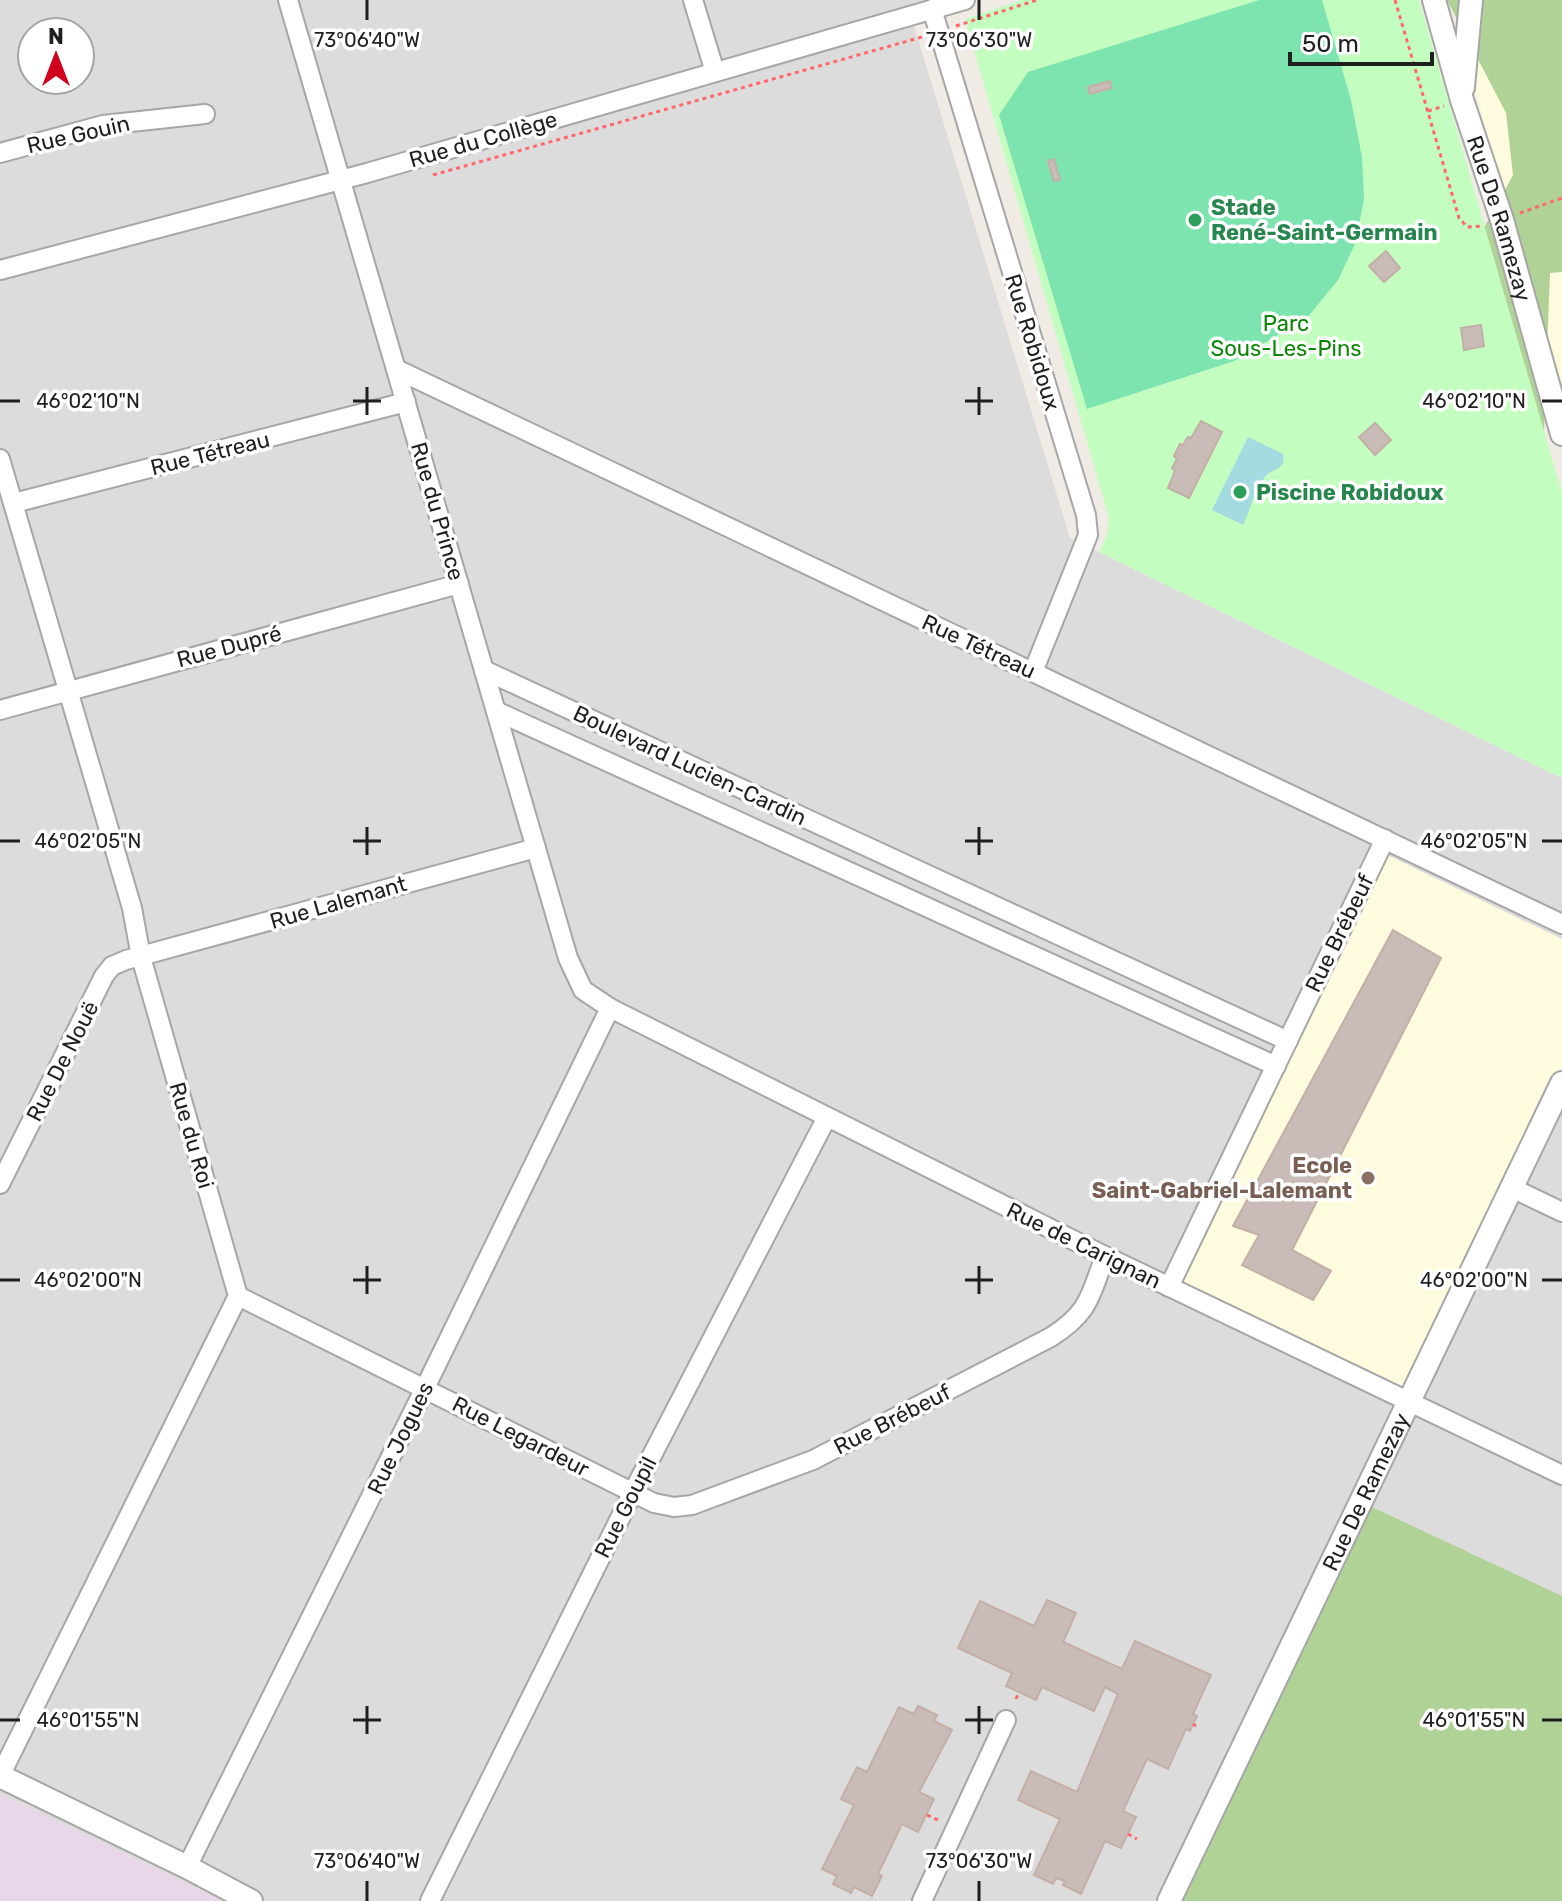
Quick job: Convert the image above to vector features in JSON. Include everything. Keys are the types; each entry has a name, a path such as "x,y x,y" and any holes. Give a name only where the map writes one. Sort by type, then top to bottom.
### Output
{"street":[{"name":"Rue du Prince","path":"288,0 568,958 583,990 610,1008"},
{"path":"693,0 715,72"},
{"name":"Rue du Collège","path":"0,270 341,179 965,0"},
{"path":"1434,0 1462,100"},
{"name":"Rue De Ramezay","path":"1471,0 1462,100 1502,220 1562,434"},
{"name":"Rue Robidoux","path":"932,9 1086,515 1088,535 1033,672"},
{"name":"Rue Gouin","path":"0,153 103,125 205,114"},
{"name":"Rue Tétreau","path":"396,369 1562,924"},
{"name":"Rue Tétreau","path":"14,503 406,402"},
{"name":"Rue du Roi","path":"0,459 132,908 141,957 238,1296"},
{"name":"Rue Dupré","path":"0,710 459,584"},
{"name":"Boulevard Lucien-Cardin","path":"484,670 1288,1041"},
{"name":"Boulevard Lucien-Cardin","path":"496,711 1276,1066"},
{"path":"715,810 728,783"},
{"name":"Rue Brébeuf","path":"1169,1287 1385,839"},
{"name":"Rue Lalemant","path":"141,957 536,848"},
{"path":"883,887 897,860"},
{"path":"1072,973 1084,947"},
{"name":"Rue De Nouë","path":"0,1184 104,976 112,966 141,957"},
{"name":"Rue de Carignan","path":"610,1008 1105,1256 1562,1475"},
{"name":"Rue Jogues","path":"187,1867 610,1008"},
{"name":"Rue De Ramezay","path":"1169,1901 1562,1083"},
{"name":"Rue Goupil","path":"430,1901 633,1492 827,1117"},
{"path":"1512,1188 1562,1212"},
{"name":"Rue Brébeuf","path":"633,1492 654,1503 674,1507 692,1505 813,1460 1070,1325 1088,1305 1105,1256"},
{"path":"238,1296 0,1776 251,1901"},
{"name":"Rue Legardeur","path":"238,1296 633,1492"},
{"path":"922,1901 1006,1720"}],"path":[{"path":"426,177 939,32 1037,0"},
{"path":"1395,0 1459,218 1467,227 1485,226 1562,198"},
{"path":"1016,1699 1019,1692"},
{"path":"1128,1834 1137,1839"}],"shaded area":[{"path":"0,0 926,0 908,6 1070,538 1562,778 1562,1605 1166,1901 223,1901 0,1794"},
{"path":"1562,0 1562,403 1476,94 1480,21"},
{"name":"Ecole Saint-Gabriel-Lalemant","path":"1383,853 1562,939 1562,1070 1404,1393 1175,1286"},
{"path":"0,1794 223,1901 0,1901"}],"green space":[{"name":"Parc Sous-Les-Pins","path":"1022,0 1419,0 1562,493 1562,778 1099,552 1107,535 1109,518 965,19"},
{"name":"Stade René-Saint-Germain","path":"1259,0 1322,0 1351,100 1362,157 1364,199 1356,242 1338,280 1307,318 1234,361 1087,409 999,115 1028,72"},
{"path":"1447,0 1562,0 1562,272 1550,273 1544,431 1469,255 1513,175 1506,113"},
{"path":"1355,1499 1562,1596 1562,1901 1166,1901"}],"water":[{"name":"Piscine Robidoux","path":"1248,437 1283,454 1283,463 1261,482 1243,525 1212,510"}],"building":[{"path":"1110,81 1111,88 1090,94 1088,87"},
{"path":"1054,159 1060,180 1054,181 1048,161"},
{"path":"1386,251 1400,268 1384,282 1369,266"},
{"path":"1481,325 1484,346 1464,350 1461,328"},
{"path":"1201,421 1222,432 1189,498 1168,488 1175,471 1172,468 1177,459 1174,456 1180,444 1191,438"},
{"path":"1375,423 1391,440 1375,455 1359,437"},
{"path":"1393,930 1441,958 1292,1250 1331,1271 1313,1300 1242,1265 1259,1235 1233,1226"},
{"path":"1047,1600 1076,1613 1063,1642 1122,1669 1135,1641 1211,1675 1193,1714 1197,1716 1190,1731 1186,1729 1168,1769 1147,1759 1123,1811 1136,1817 1121,1848 1105,1841 1081,1894 1063,1885 1065,1881 1056,1878 1053,1884 1034,1875 1060,1819 1018,1800 1031,1771 1077,1792 1118,1694 1105,1687 1094,1711 1042,1687 1036,1700 1006,1686 1012,1673 958,1648 980,1601 1034,1626"},
{"path":"918,1706 937,1715 934,1721 952,1730 919,1792 934,1799 918,1832 902,1824 878,1874 882,1876 872,1896 854,1887 851,1893 833,1884 837,1876 822,1869 854,1805 841,1799 857,1767 867,1772 899,1707 914,1714"}],"place":[{"name":"Stade René-Saint-Germain","path":"1195,220"},
{"name":"Piscine Robidoux","path":"1240,492"},
{"name":"Ecole Saint-Gabriel-Lalemant","path":"1368,1178"}]}
